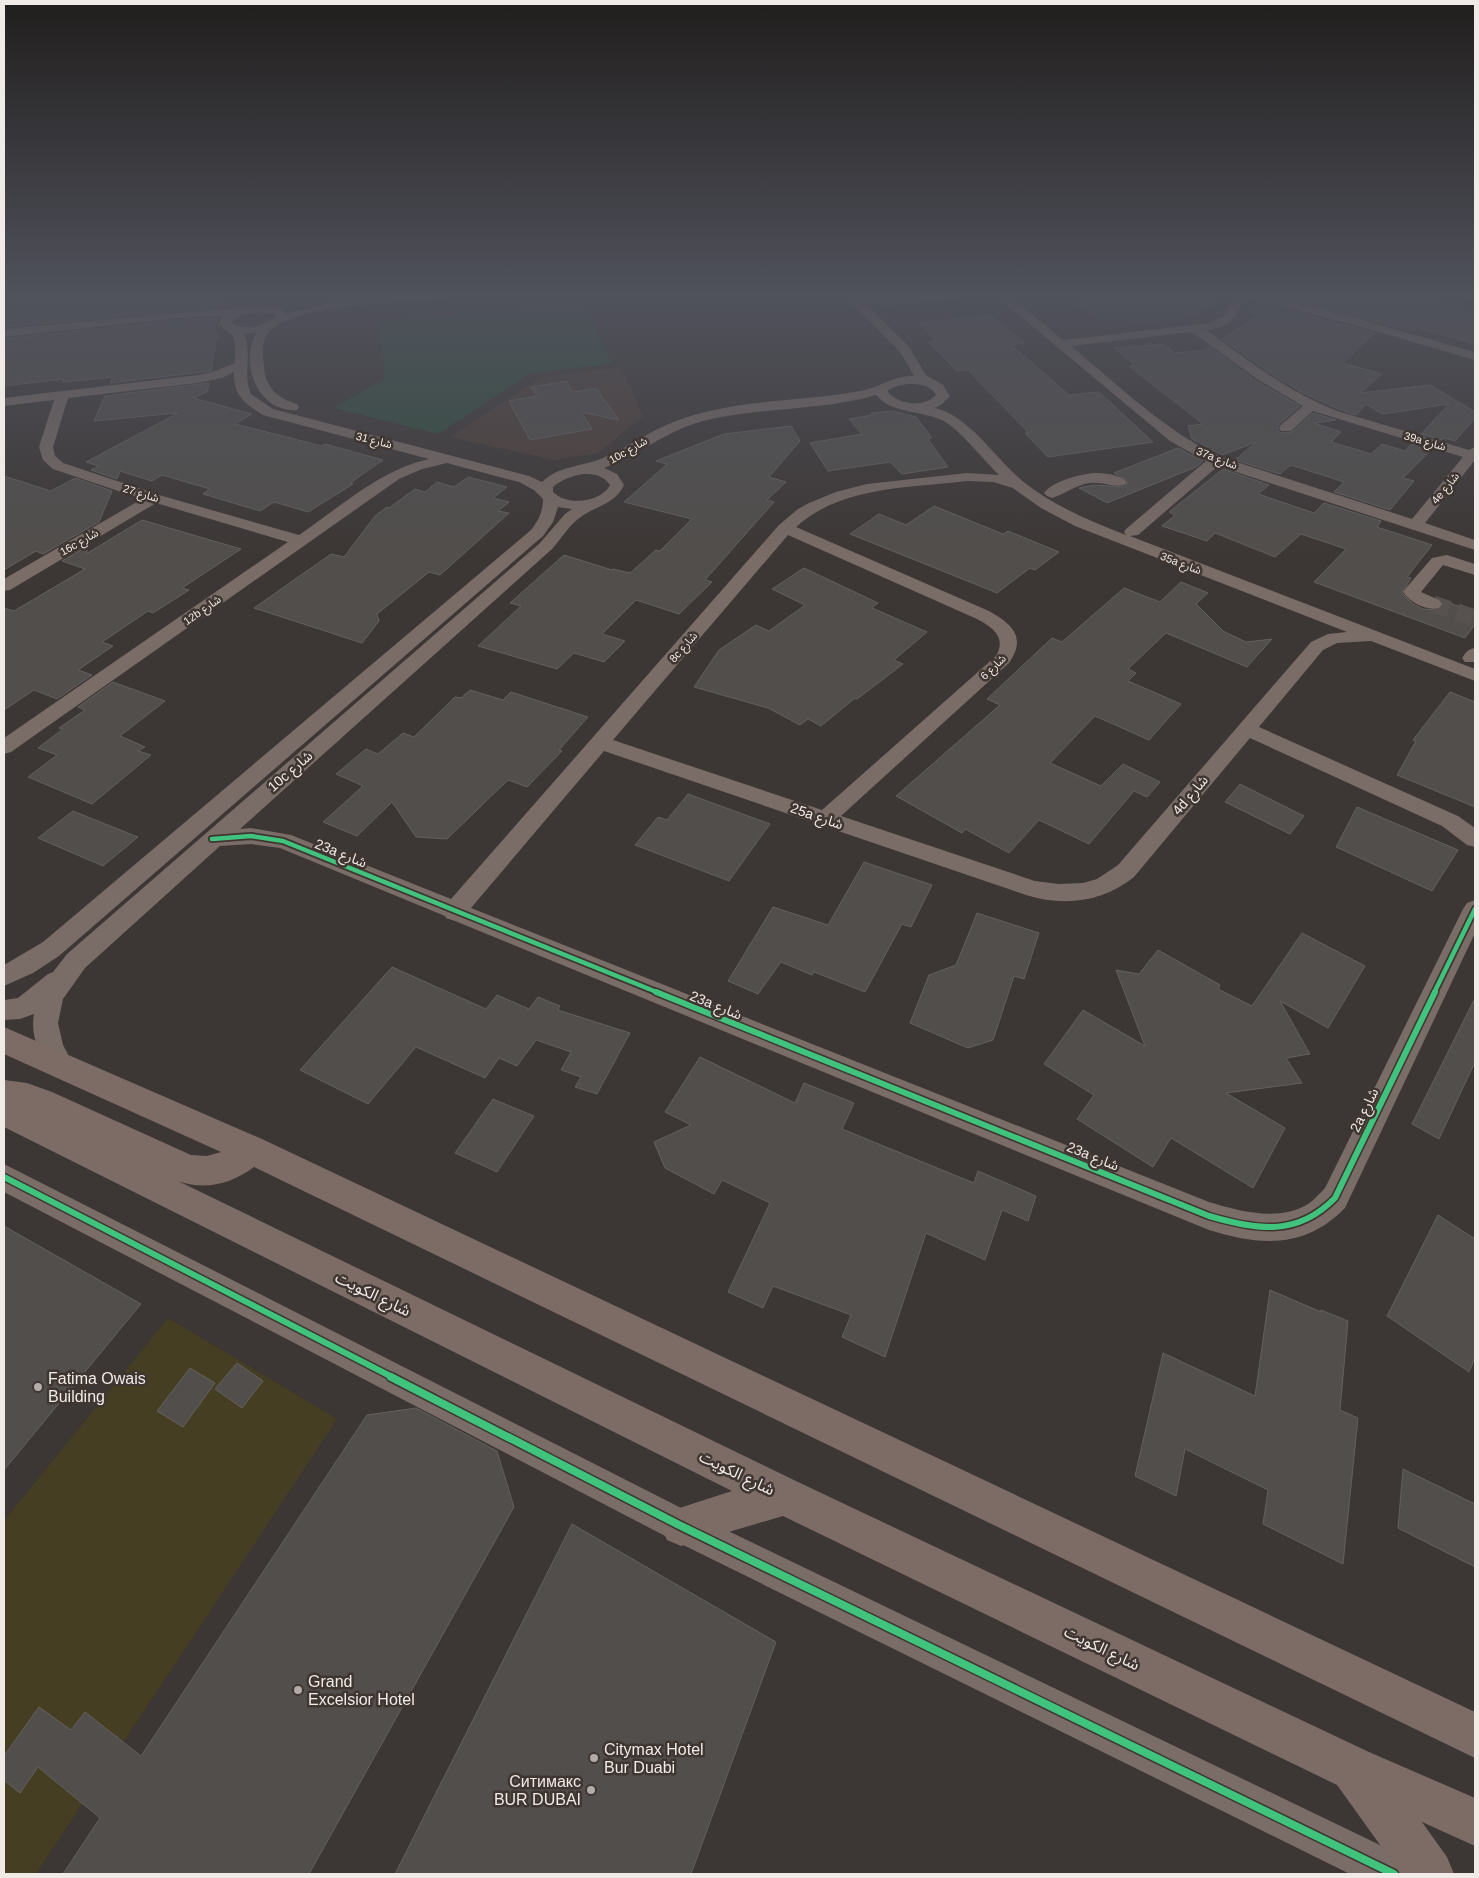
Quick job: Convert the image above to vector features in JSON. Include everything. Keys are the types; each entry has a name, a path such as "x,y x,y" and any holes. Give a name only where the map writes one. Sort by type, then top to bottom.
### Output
{"main road":[{"path":"4,1040 251,1150 1475,1735"},
{"path":"4,1094 27,1097 41,1102 189,1170 201,1172 228,1167 251,1150"},
{"name":"شارع الكويت","path":"4,1112 784,1496 1465,1822"},
{"path":"681,1526 784,1496"},
{"path":"1353,1768 1430,1874"}],"street":[{"path":"4,402 169,383"},
{"name":"شارع 31","path":"241,383 245,396 268,412 524,479 549,495 568,504 590,504"},
{"name":"شارع 31","path":"261,383 267,394 276,400 302,410 375,430 524,468 563,473 580,470"},
{"name":"10c شارع","path":"580,470 609,462 661,432 693,419 853,396 897,383"},
{"name":"35a شارع","path":"926,383 940,389 943,396 941,399 979,426 1028,475 1052,493 1089,514 1474,662"},
{"name":"37a شارع","path":"1108,383 1175,438 1216,460 1475,544"},
{"name":"39a شارع","path":"1273,383 1311,406 1332,414 1474,453"},
{"path":"887,385 883,397 894,403"},
{"name":"شارع 27","path":"62,396 46,447 46,452 52,462 66,470 154,498 299,540"},
{"path":"914,406 928,405 941,399"},
{"name":"10c شارع","path":"60,1064 50,1050 45,1034 46,1015 51,997 62,978 76,961 538,553 572,517 590,504 612,494 616,490 622,473 667,442 704,427 864,403 894,403 914,406"},
{"name":"35a شارع","path":"914,406 936,412 953,421 1018,486 1062,514 1100,532 1370,636 1474,662"},
{"path":"1286,428 1311,406"},
{"path":"1298,417 1366,438"},
{"path":"399,472 407,460 404,448"},
{"name":"4e شارع","path":"1415,525 1474,453"},
{"name":"8c شارع","path":"967,476 983,469 991,459"},
{"name":"12b شارع","path":"4,747 399,472 426,463 447,460"},
{"path":"1132,532 1216,460"},
{"path":"580,470 606,474 622,473"},
{"path":"549,495 549,481 563,473"},
{"name":"8c شارع","path":"454,912 785,528 808,509 841,495 967,476 994,478 1018,486"},
{"path":"1052,493 1076,481 1098,477 1120,482"},
{"name":"10c شارع","path":"7,978 51,949 536,533 547,520 552,506 549,495"},
{"name":"16c شارع","path":"4,586 154,498"},
{"name":"شارع 6","path":"785,528 983,615 1002,628 1008,636 1010,644 1008,652 1003,659 825,819"},
{"path":"1457,564 1475,544"},
{"path":"1433,604 1417,598 1412,589 1438,561 1447,560 1475,570"},
{"path":"1298,608 1312,623 1317,638 1317,646"},
{"name":"4d شارع","path":"1034,890 1071,894 1103,887 1116,880 1317,646 1334,638 1370,636"},
{"path":"1246,729 1450,821 1475,839"},
{"name":"25a شارع","path":"600,743 1034,890"},
{"name":"23a شارع","path":"259,798 259,813 283,841"},
{"name":"23a شارع","path":"212,840 251,836 283,841 454,912 963,1115 1209,1216"},
{"name":"2a شارع","path":"1209,1216 1239,1225 1268,1228 1295,1224 1318,1214 1335,1198 1475,909"},
{"path":"4,1010 12,1011 28,1006 62,978"},
{"path":"4,1177 681,1526 1394,1874"}],"shaded area":[{"path":"533,383 628,383 643,416 598,453 554,460 451,437"}],"green space":[{"path":"377,383 516,383 438,434 334,408"}],"sand":[{"path":"168,1318 337,1419 36,1874 4,1874 4,1521"}],"building":[{"path":"4,383 33,383 4,386"},
{"path":"209,383 207,392 193,398 252,414 235,424 322,446 325,444 383,460 350,483 353,484 308,512 274,502 260,511 203,494 210,489 162,475 152,481 120,471 117,479 91,470 99,466 86,462 178,413 94,421 105,396"},
{"path":"567,383 573,392 596,388 619,420 581,412 592,429 530,440 509,401 537,396 531,387"},
{"path":"980,383 1055,383 1069,395 1099,392 1153,442 1048,457 1025,433 1029,433"},
{"path":"1150,383 1259,383 1300,406 1279,424 1277,429 1281,433 1292,432 1313,413 1336,420 1314,423 1341,432 1331,442 1371,454 1382,444 1405,451 1412,443 1432,449 1403,478 1414,481 1390,510 1334,492 1344,482 1291,465 1280,474 1235,460 1256,442 1222,455 1192,439 1188,426 1203,424"},
{"path":"1286,383 1372,383 1360,393 1430,385 1475,412 1475,418 1455,441 1444,438 1442,440 1421,434 1449,404 1382,414 1366,404 1356,415 1303,393"},
{"path":"893,411 916,417 932,438 928,439 948,467 902,474 890,462 828,471 810,443 862,434 849,419 873,415 871,413"},
{"path":"791,426 800,441 769,477 786,482 767,500 774,502 705,580 712,582 679,614 636,600 602,634 625,641 604,662 574,653 557,669 478,646 521,606 510,603 564,555 612,570 630,573 656,550 660,551 692,519 624,502 667,464 656,461 724,434"},
{"path":"1178,448 1203,461 1196,467 1107,503 1079,488 1094,485 1125,487 1128,481 1114,473"},
{"path":"1223,469 1269,485 1258,494 1314,513 1324,503 1381,521 1377,527 1432,545 1407,577 1411,578 1402,593 1413,604 1423,609 1439,610 1444,604 1441,600 1475,612 1475,624 1465,638 1314,582 1346,549 1301,534 1275,557 1215,533 1207,541 1162,526 1175,515 1169,512"},
{"path":"4,476 51,491 75,478 112,491 99,522 43,554 36,551 4,570"},
{"path":"468,477 507,487 493,498 509,502 498,511 509,513 440,575 429,572 377,614 379,621 362,643 254,608 331,554 344,557 375,516 415,489 425,492 437,482 454,487"},
{"path":"934,506 1003,534 1008,531 1059,552 1035,570 1030,568 997,593 850,534 879,514 906,525"},
{"path":"142,520 241,549 182,588 189,590 153,613 148,611 102,642 113,646 78,670 92,675 57,699 34,690 4,710 4,608 14,611 85,569 62,561 89,545 86,554"},
{"path":"804,568 878,603 872,608 927,632 894,660 903,664 857,699 855,698 821,726 808,719 800,725 768,708 694,687 719,650 756,625 769,631 805,605 772,589"},
{"path":"1181,582 1208,593 1196,604 1223,631 1246,642 1272,639 1247,667 1166,633 1128,669 1136,673 1128,681 1181,704 1149,740 1095,716 1050,763 1101,786 1123,764 1160,782 1147,797 1134,791 1089,844 1039,820 1009,853 965,829 962,833 896,796 1000,705 987,699 1052,638 1062,642 1124,588 1160,602"},
{"path":"113,682 165,701 120,736 145,747 138,751 151,755 92,804 28,777 57,755 38,748 63,729 59,728 85,710 78,707"},
{"path":"470,690 503,700 511,692 588,717 559,750 562,751 527,787 508,780 447,839 416,837 392,802 357,836 323,822 363,786 336,774 366,749 378,754 403,733 414,737 455,697 461,698"},
{"path":"1450,692 1475,702 1475,807 1397,775 1416,741 1413,740"},
{"path":"1240,784 1304,816 1290,834 1225,802"},
{"path":"688,794 770,824 729,881 635,845 658,817 667,820"},
{"path":"1357,807 1458,850 1432,891 1336,847"},
{"path":"73,811 138,837 103,866 38,838"},
{"path":"864,862 932,885 911,927 902,924 865,992 814,972 812,975 781,962 758,994 728,981 773,907 828,925"},
{"path":"977,913 1039,933 1024,979 1014,976 993,1040 968,1048 910,1023 929,975 956,965"},
{"path":"1302,933 1365,966 1328,1028 1280,1001 1310,1054 1286,1058 1302,1083 1226,1093 1285,1128 1253,1188 1171,1138 1153,1167 1077,1119 1094,1095 1044,1064 1083,1010 1145,1046 1116,970 1139,974 1158,950 1220,985 1218,989 1252,1006"},
{"path":"392,967 486,1009 497,995 529,1009 538,997 560,1006 558,1010 630,1033 597,1094 575,1087 581,1077 561,1070 571,1052 536,1040 517,1066 499,1058 485,1078 416,1047 368,1104 300,1070"},
{"path":"1475,998 1475,1062 1439,1139 1412,1124"},
{"path":"700,1057 795,1103 804,1083 854,1103 842,1129 974,1183 978,1171 1036,1196 1028,1221 1002,1210 985,1260 926,1233 885,1357 842,1337 851,1315 773,1286 763,1308 728,1292 770,1203 722,1180 714,1194 665,1168 654,1142 691,1125 665,1112"},
{"path":"493,1099 534,1116 497,1172 455,1153"},
{"path":"1438,1215 1475,1239 1475,1358 1469,1372 1387,1316"},
{"name":"Fatima Owais Building","path":"4,1226 141,1304 4,1470"},
{"path":"1270,1290 1321,1312 1321,1310 1348,1321 1340,1410 1358,1418 1343,1564 1263,1524 1268,1490 1185,1449 1176,1496 1135,1476 1163,1353 1255,1396"},
{"path":"237,1363 263,1381 242,1408 215,1389"},
{"path":"190,1368 215,1383 183,1427 157,1411"},
{"name":"Grand Excelsior Hotel","path":"416,1408 497,1451 514,1507 309,1874 63,1874 100,1818 38,1767 20,1793 4,1780 4,1756 39,1707 71,1730 85,1712 141,1756 367,1415"},
{"path":"1403,1469 1475,1504 1475,1567 1398,1528"},
{"name":"Citymax Hotel Bur Duabi","path":"572,1524 776,1642 691,1874 395,1874"}],"tunnel":[{"path":"1433,604 1475,618"}],"cycle path":[{"path":"212,839 251,836 283,841 1209,1216 1250,1226 1264,1227 1292,1225 1305,1221 1320,1212 1335,1198 1475,909"},
{"path":"4,1177 681,1526 1394,1874"}],"place":[{"name":"Fatima Owais Building","path":"38,1387"},
{"name":"Grand Excelsior Hotel","path":"298,1690"},
{"name":"Citymax Hotel Bur Duabi","path":"594,1758"},
{"name":"Ситимакс BUR DUBAI","path":"591,1790"}]}
